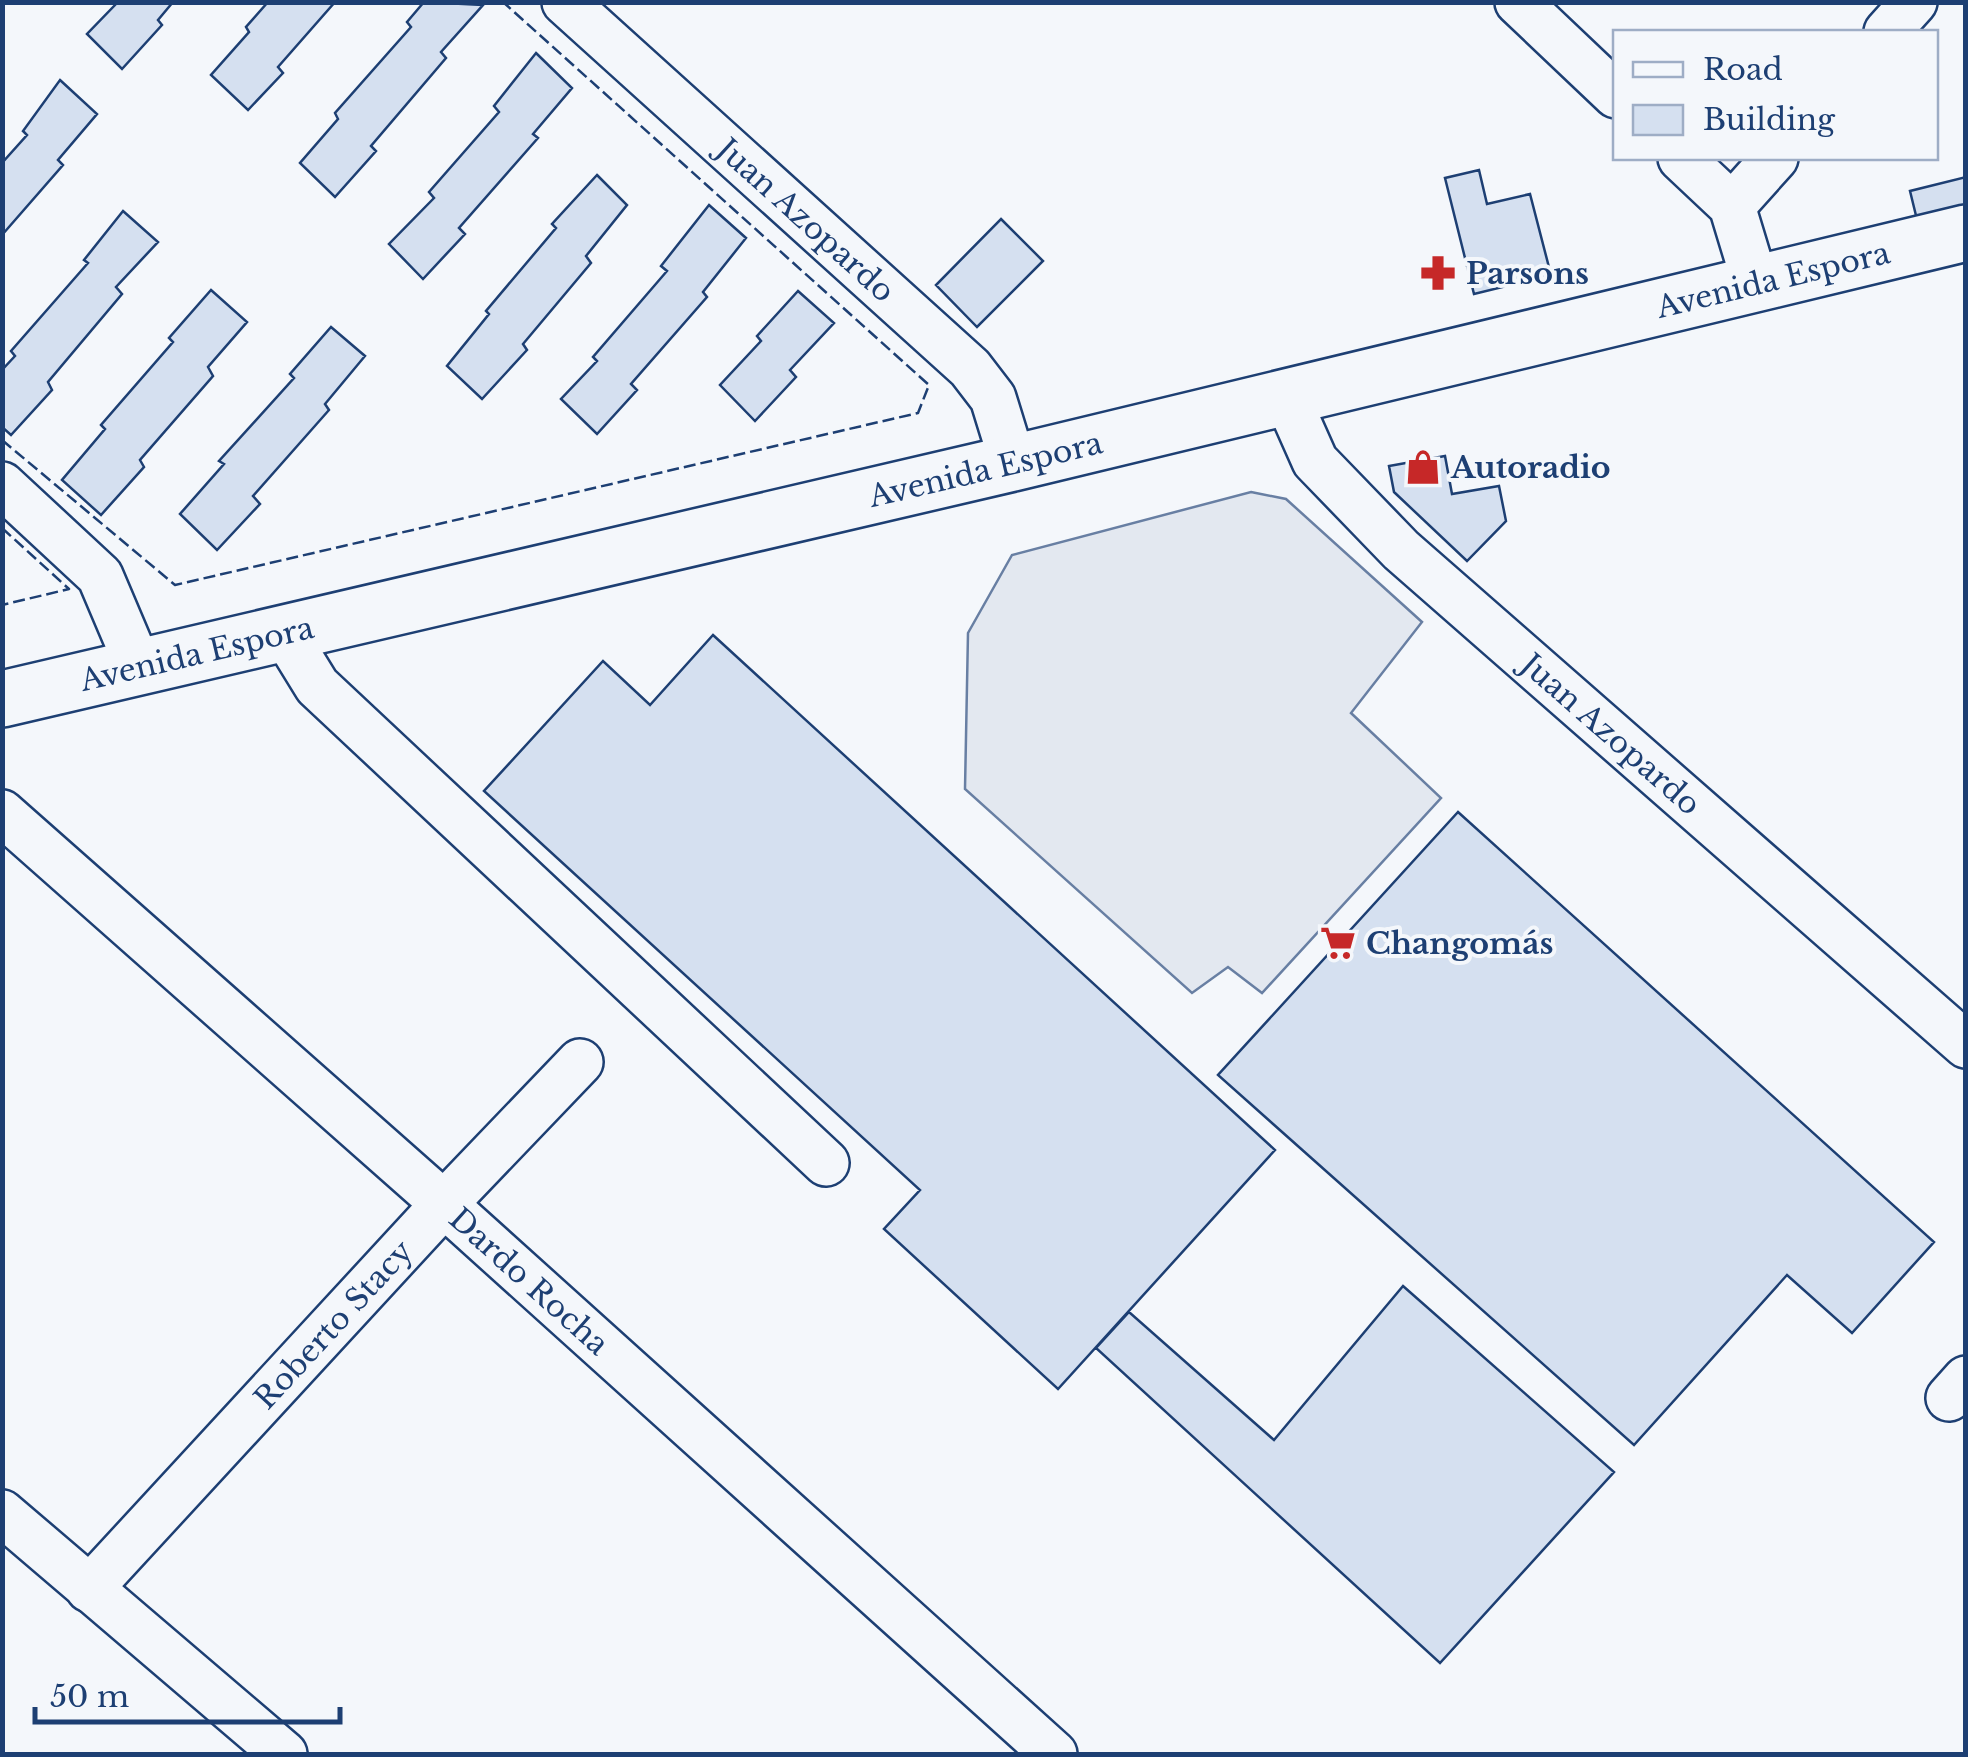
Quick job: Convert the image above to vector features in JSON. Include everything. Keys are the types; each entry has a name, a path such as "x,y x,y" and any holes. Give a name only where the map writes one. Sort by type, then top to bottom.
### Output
{"main road":[{"name":"Avenida Espora","path":"2,699 1288,398 1966,233"}],"street":[{"name":"Juan Azopardo","path":"565,2 970,368 994,398 1013,463"},
{"path":"1518,2 1613,92"},
{"path":"1889,30 1914,2"},
{"path":"1683,160 1732,206 1755,282"},
{"path":"1732,206 1773,160"},
{"name":"Juan Azopardo","path":"1288,398 1315,461 1402,550 1966,1044"},
{"path":"2,485 100,576 140,668"},
{"path":"284,634 317,686 826,1164"},
{"name":"Dardo Rocha","path":"2,813 444,1204 1054,1754"},
{"name":"Roberto Stacy","path":"89,1589 580,1062"},
{"path":"2,1513 284,1754"}],"shaded area":[{"path":"1251,492 1286,499 1422,622 1351,713 1441,798 1262,993 1228,967 1192,993 965,789 968,633 1012,555"}],"building":[{"path":"118,2 173,2 158,20 162,25 122,69 87,34"},
{"path":"268,2 335,2 278,67 283,73 248,110 211,75 249,32 246,27"},
{"path":"424,2 483,5 441,52 446,58 371,146 376,151 335,197 300,163 338,119 335,113 411,27 407,22"},
{"path":"536,53 572,88 533,134 538,138 459,228 465,234 423,279 389,244 434,198 429,192 499,112 494,106"},
{"path":"60,80 97,114 58,160 63,165 2,235 2,163 27,135 23,131"},
{"path":"1479,170 1487,204 1530,194 1551,275 1474,294 1445,178"},
{"path":"597,175 627,205 586,256 591,263 523,344 527,350 482,399 447,366 489,314 486,311 556,228 552,224"},
{"path":"1966,177 1966,225 1921,236 1910,191"},
{"path":"709,205 746,238 703,292 707,297 631,384 637,390 597,434 561,399 597,361 593,357 667,271 661,266"},
{"path":"123,211 158,242 116,287 122,294 48,382 52,390 11,435 2,427 2,370 15,356 11,351 88,263 84,260"},
{"path":"1001,219 1043,261 977,327 936,285"},
{"path":"211,290 247,322 208,367 213,376 140,460 144,467 101,515 62,480 105,429 101,425 173,342 169,338"},
{"path":"798,291 834,323 790,370 796,377 755,421 720,385 761,341 757,336"},
{"path":"331,327 365,356 325,404 329,410 253,496 260,504 217,550 180,514 224,464 219,461 294,378 290,374"},
{"path":"1445,456 1452,494 1499,486 1506,521 1467,561 1394,492 1389,466"},
{"path":"713,635 1275,1150 1058,1389 884,1229 920,1190 484,791 603,661 650,705"},
{"path":"1458,812 1934,1242 1852,1333 1787,1275 1634,1445 1218,1075"},
{"path":"1403,1286 1614,1472 1440,1663 1096,1348 1129,1312 1274,1440"}],"fence":[{"path":"2,440 175,585 918,413 929,385 503,2"},
{"path":"2,528 69,589 2,605"}],"place":[{"name":"Parsons","path":"1438,273"},
{"name":"Autoradio","path":"1423,467"},
{"name":"Changomás","path":"1338,943"}]}
